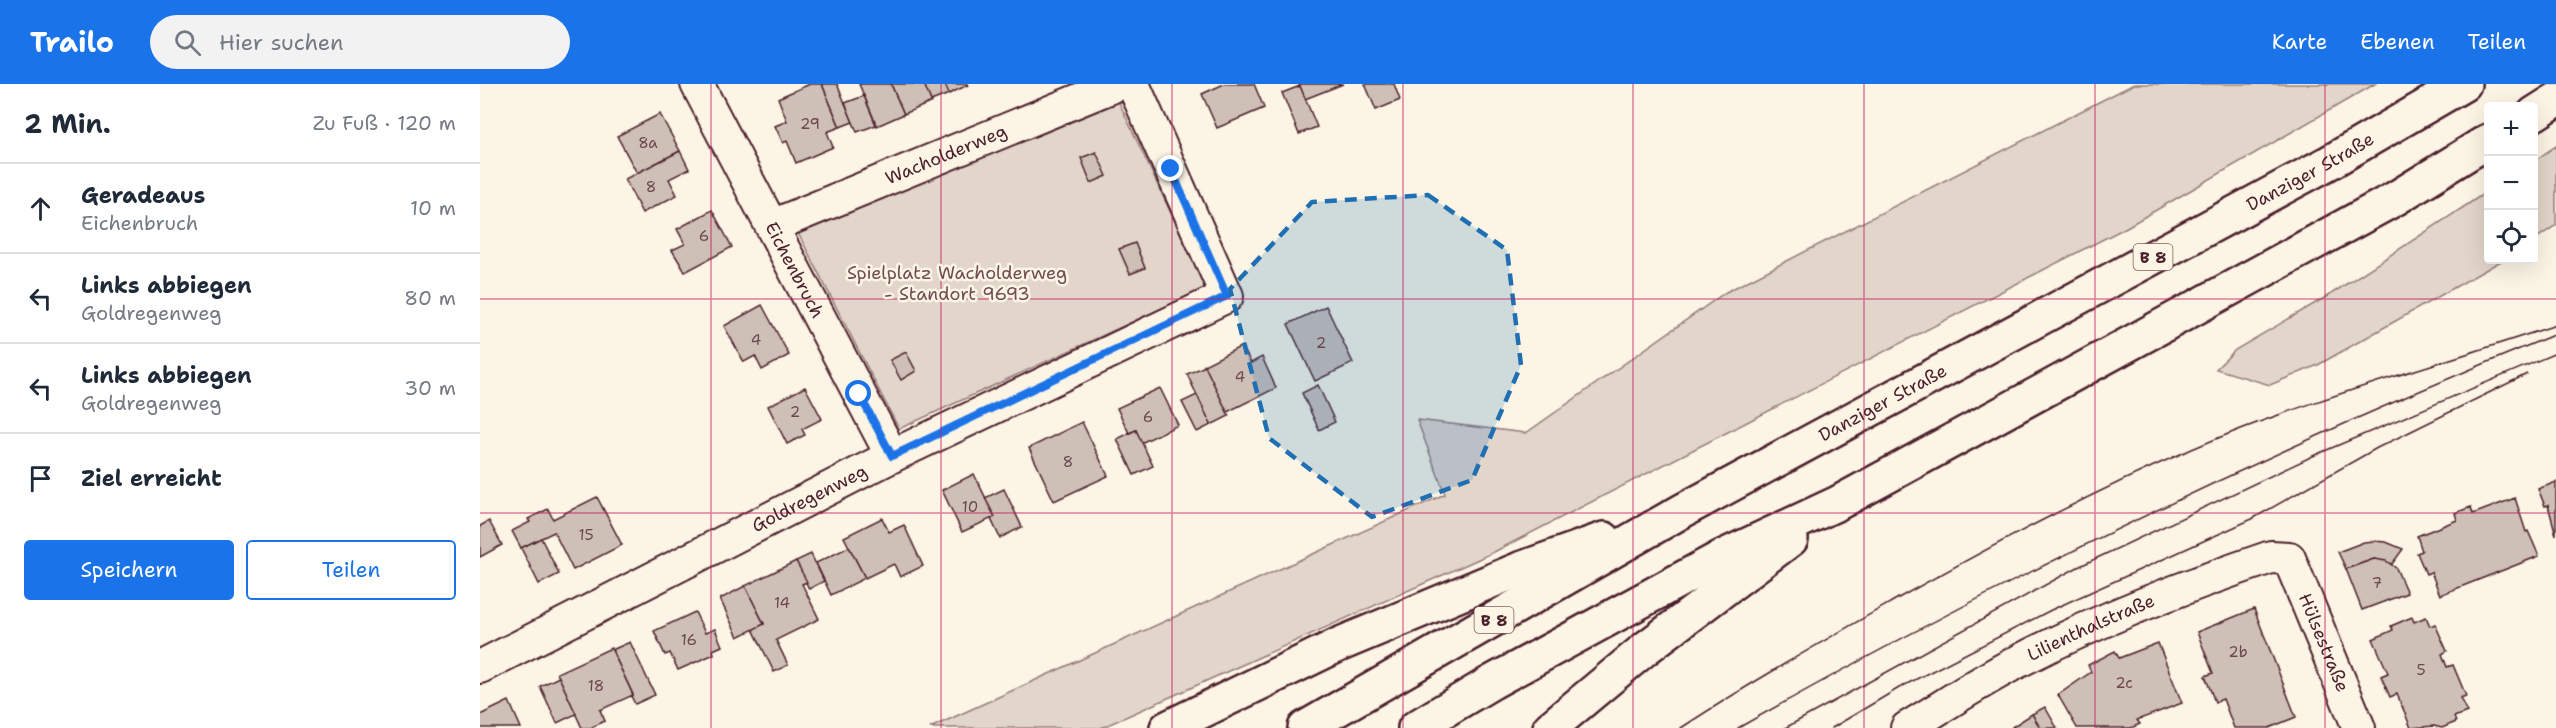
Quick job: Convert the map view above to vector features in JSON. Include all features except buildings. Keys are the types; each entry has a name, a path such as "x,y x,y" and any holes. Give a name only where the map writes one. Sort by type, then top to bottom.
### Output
{"highway":[{"name":"Danziger Straße","path":"1305,728 1682,511 2330,162 2464,84"},
{"path":"2538,111 2556,100"},
{"path":"1415,728 1492,682 1722,557 1838,503 2396,198 2484,143"},
{"path":"1550,728 1646,648 1838,503"},
{"path":"1167,728 1338,645 1520,570 1682,511"}],"street":[{"name":"Eichenbruch","path":"697,84 892,456"},
{"name":"Wacholderweg","path":"772,226 1118,84"},
{"name":"Goldregenweg","path":"480,667 892,456 1227,296 1133,84"},
{"name":"Lilienthalstraße","path":"1907,728 2020,661 2098,622 2178,589 2271,557 2289,558"},
{"name":"Hülsestraße","path":"2289,558 2359,728"}],"highlighted area":[{"path":"1428,195 1507,250 1521,365 1472,480 1372,517 1269,438 1230,289 1312,202"}],"green space":[{"path":"2134,84 2375,84 2125,228 1492,553 1101,728 930,728 1445,494 1417,420 1526,433 1726,292"},
{"name":"Spielplatz Wacholderweg - Standort 9693","path":"1117,98 1206,288 899,429 798,233"},
{"path":"2556,146 2556,225 2538,237 2538,210 2538,158"},
{"path":"2484,194 2484,264 2496,264 2318,365 2270,385 2216,369 2235,350 2331,294"}],"tram line":[{"path":"1681,728 1790,660 1938,576 2045,519 2155,465 2282,414 2556,325"},
{"path":"1738,728 1938,620 2141,518 2243,469 2556,334"},
{"path":"1785,728 2078,567 2315,455 2556,353"},
{"path":"1832,728 1899,688 2051,610 2252,519 2377,448 2527,374"}],"route":[{"path":"859,394 892,456 1227,296 1171,169"}]}
